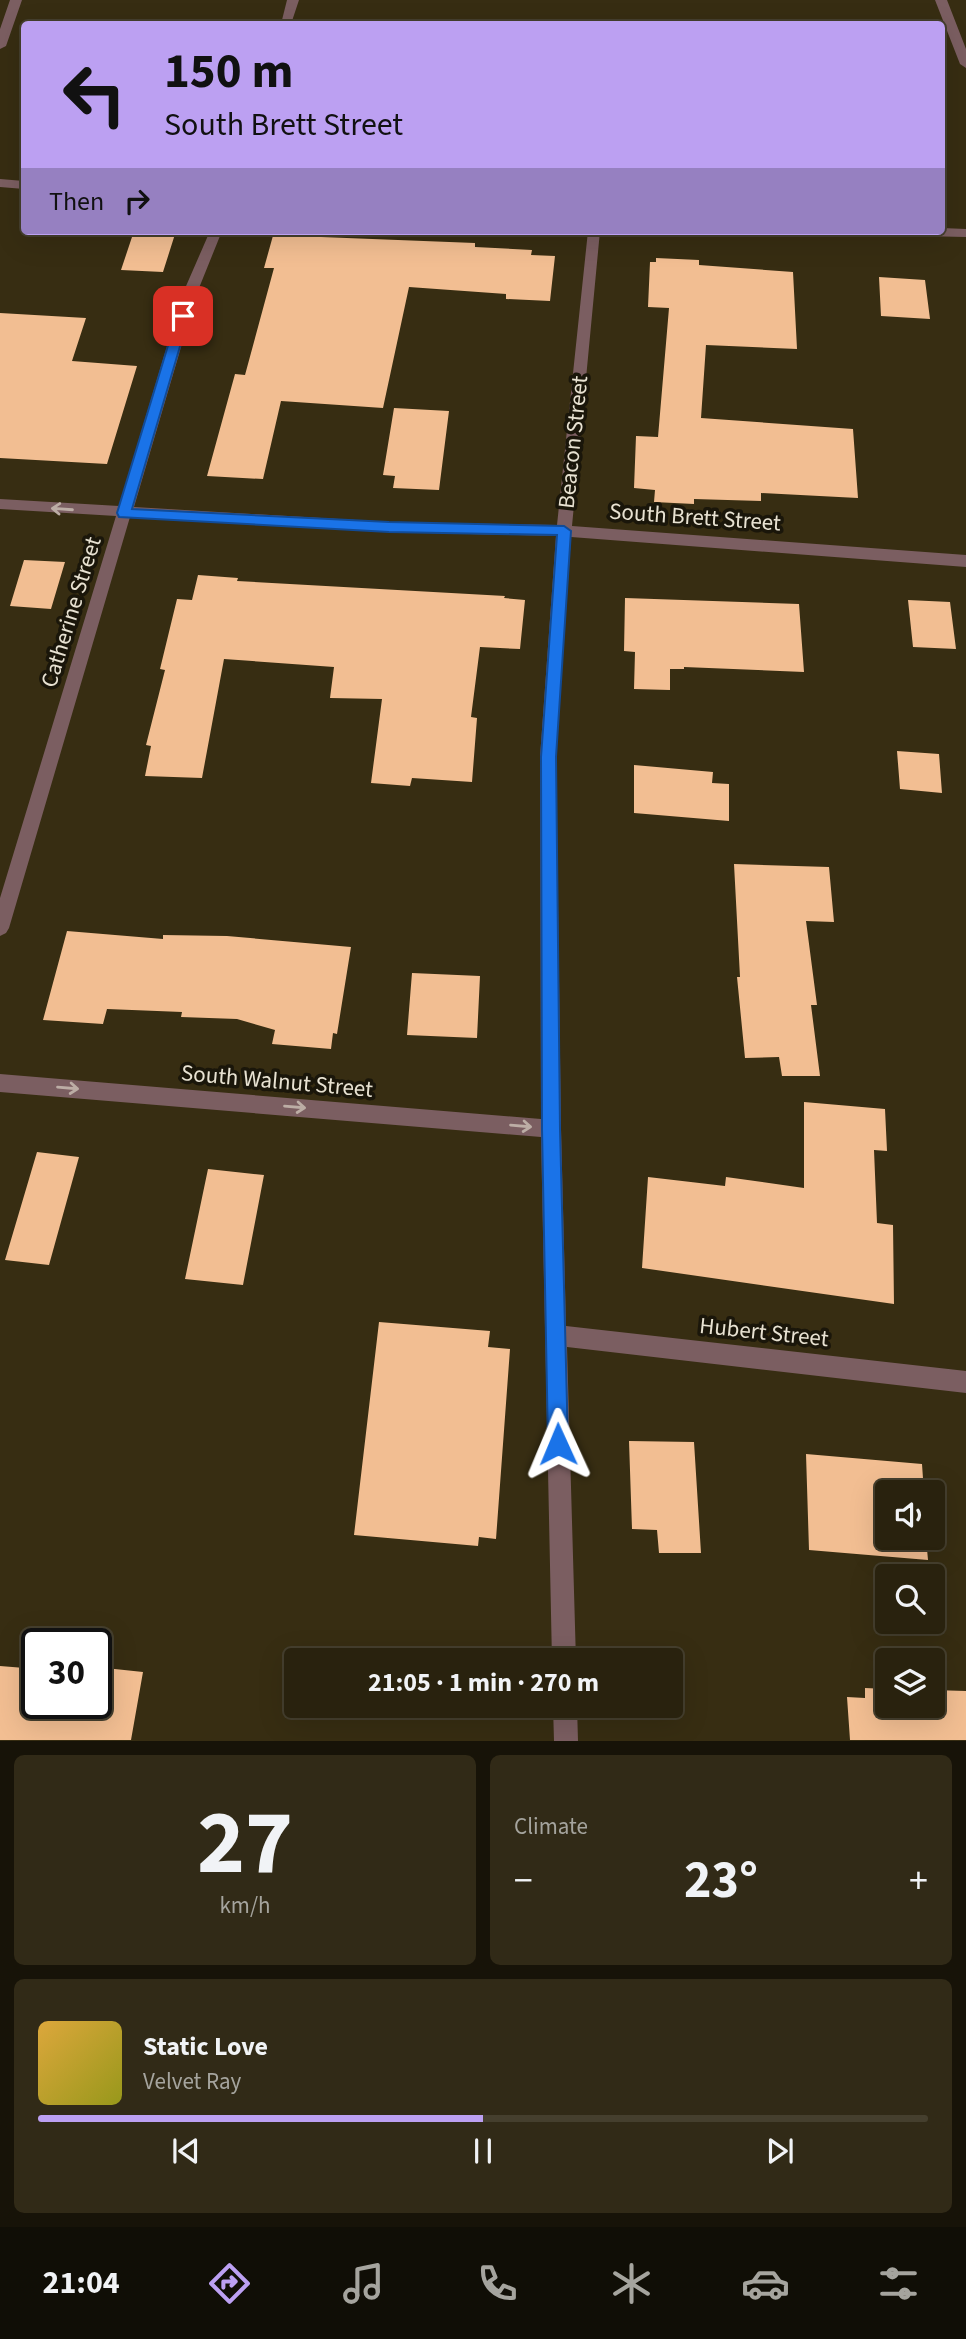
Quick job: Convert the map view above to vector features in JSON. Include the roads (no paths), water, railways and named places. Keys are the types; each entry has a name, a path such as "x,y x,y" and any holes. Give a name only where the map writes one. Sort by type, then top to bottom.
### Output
{"street":[{"path":"0,46 16,0"},
{"path":"287,21 293,0"},
{"path":"941,0 966,64"},
{"path":"0,183 21,185"},
{"path":"945,233 966,233"},
{"name":"Catherine Street","path":"0,928 190,293 214,235"},
{"name":"Beacon Street","path":"564,1648 551,1129 548,757 564,531 594,235"},
{"name":"South Brett Street","path":"0,504 389,527 564,531 966,561"},
{"name":"South Walnut Street","path":"0,1083 551,1129"},
{"name":"Hubert Street","path":"555,1335 966,1382"},
{"path":"565,1718 566,1741"}]}
